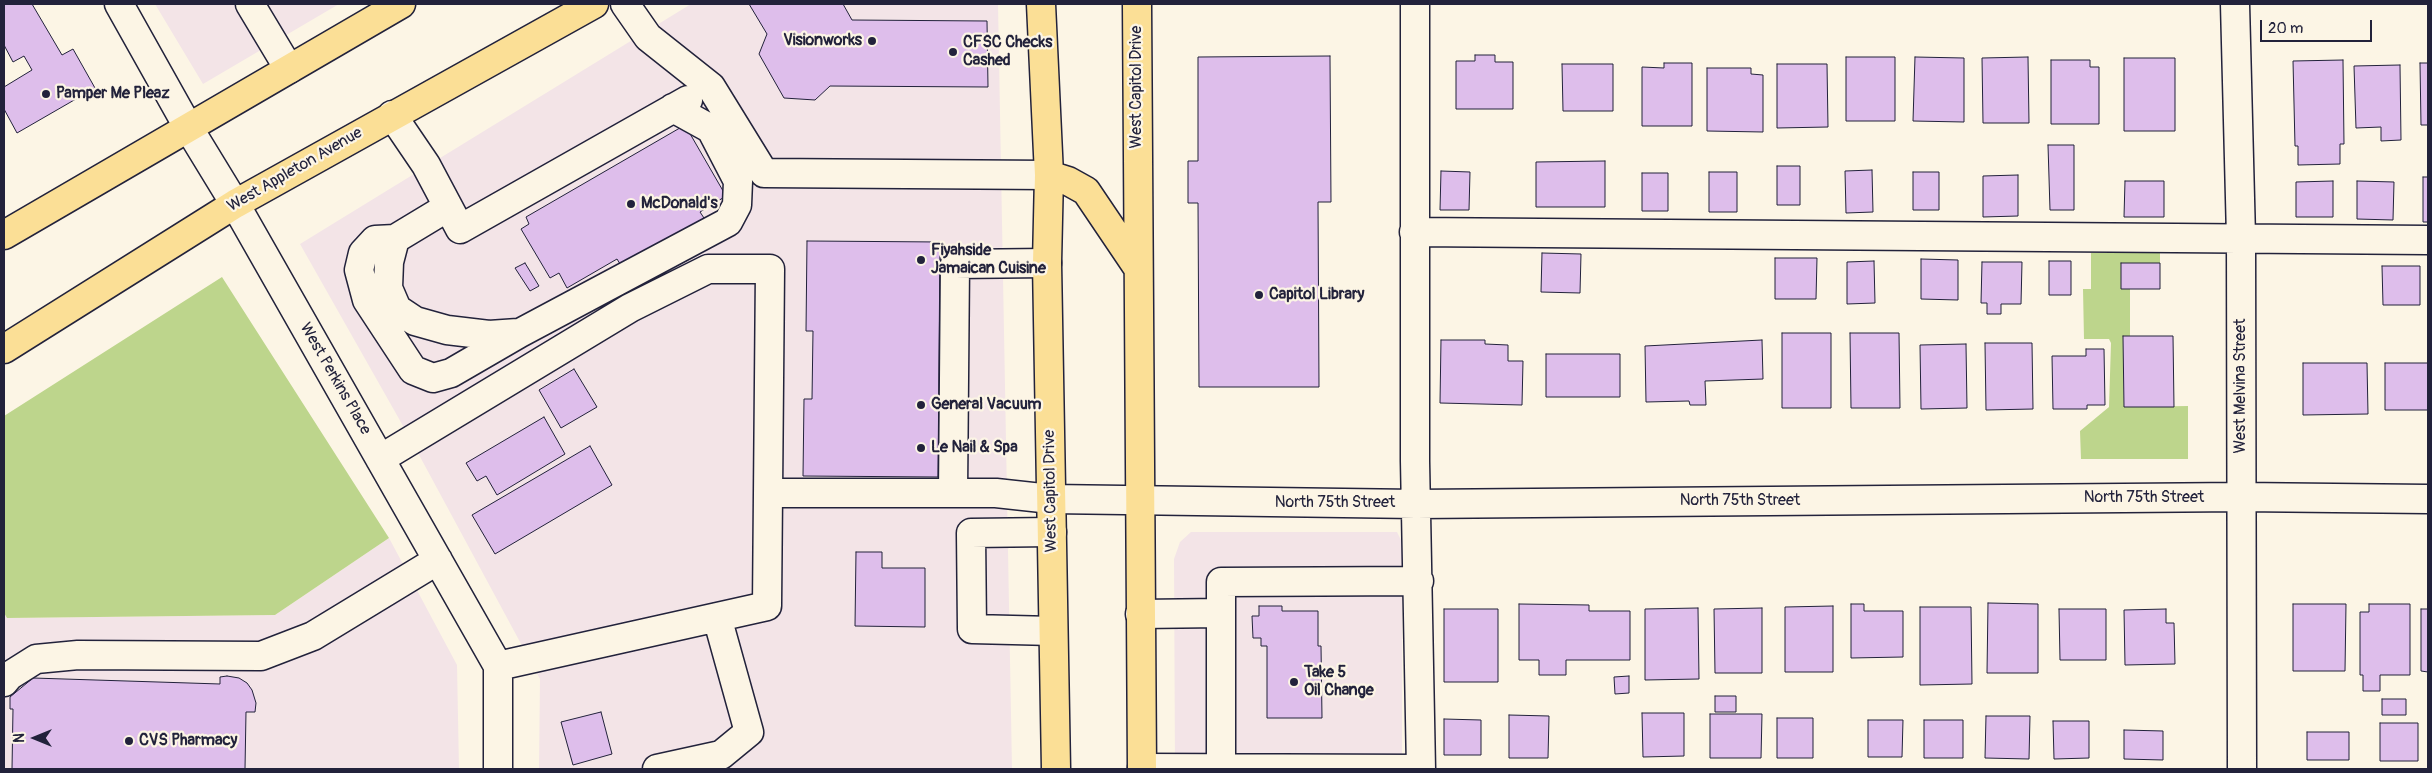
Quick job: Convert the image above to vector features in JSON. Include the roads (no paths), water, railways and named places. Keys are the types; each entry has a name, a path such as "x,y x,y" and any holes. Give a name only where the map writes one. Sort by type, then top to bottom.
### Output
{"main road":[{"path":"4,235 401,4"},
{"name":"West Appleton Avenue","path":"4,350 236,204 392,115 594,4"},
{"name":"West Capitol Drive","path":"1041,4 1049,175 1047,263 1056,769"},
{"name":"West Capitol Drive","path":"1137,4 1142,769"},
{"path":"1049,175 1068,181 1086,192 1138,268"}],"street":[{"name":"West Perkins Place","path":"119,4 188,127 236,204 498,666 498,769"},
{"path":"250,4 289,69"},
{"path":"625,4 648,37 711,87 764,173 1049,175"},
{"path":"1142,769 1421,769 1419,581 1416,504 1415,4"},
{"name":"West Melvina Street","path":"2235,4 2241,238 2242,769"},
{"path":"392,115 426,166 460,229 711,87"},
{"path":"448,207 395,239 375,240 363,252 359,270 367,300 413,370 433,378 451,373 520,333 728,222 737,205 738,181 711,129 673,108"},
{"path":"1414,232 2428,240"},
{"path":"395,239 389,262 388,288 396,309 415,321 447,330 489,335 520,333"},
{"path":"952,493 955,264 1047,263"},
{"path":"380,460 630,308 708,269 770,269 767,606 498,666"},
{"name":"North 75th Street","path":"768,493 996,493 1051,499 1416,504 2241,497 2428,499"},
{"path":"1052,532 971,533 972,629 1053,631"},
{"path":"4,682 9,676 36,659 78,654 261,656 313,636 438,560"},
{"path":"1221,769 1221,582 1419,581"},
{"path":"1140,614 1221,613"},
{"path":"656,769 721,755 749,732 717,617"}],"place":[{"name":"Visionworks","path":"872,41"},
{"name":"CFSC Checks Cashed","path":"953,52"},
{"name":"Pamper Me Pleaz","path":"46,94"},
{"name":"McDonald's","path":"631,204"},
{"name":"Fiyahside Jamaican Cuisine","path":"921,260"},
{"name":"Capitol Library","path":"1259,295"},
{"name":"General Vacuum","path":"921,405"},
{"name":"Le Nail & Spa","path":"921,448"},
{"name":"Take 5 Oil Change","path":"1294,682"},
{"name":"CVS Pharmacy","path":"129,741"}]}
